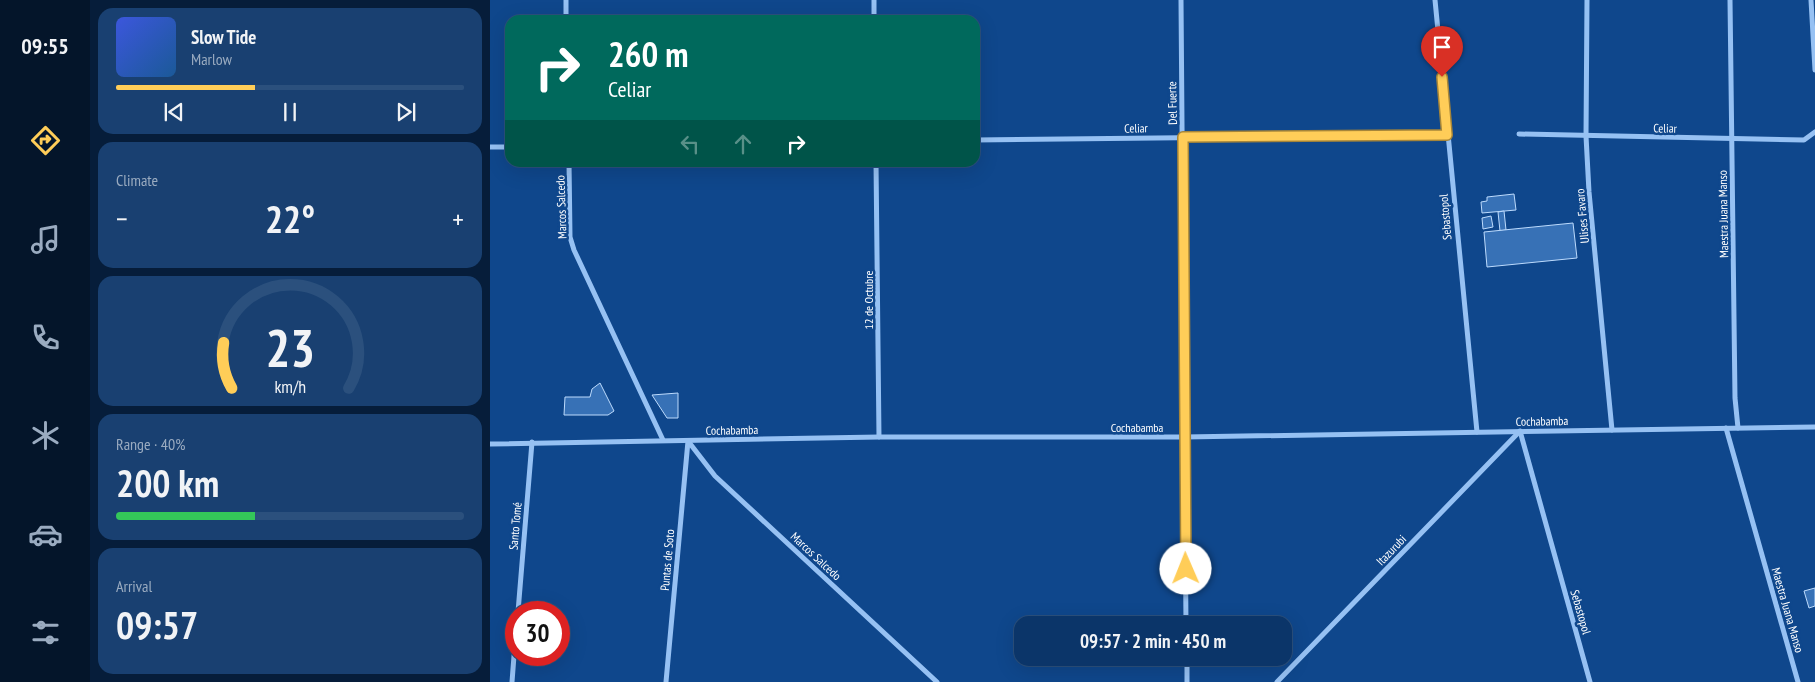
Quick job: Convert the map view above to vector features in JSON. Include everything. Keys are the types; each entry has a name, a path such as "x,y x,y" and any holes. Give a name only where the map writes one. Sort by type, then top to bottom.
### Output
{"street":[{"path":"566,0 566,15"},
{"path":"874,0 874,15"},
{"name":"Del Fuerte","path":"1181,0 1186,616"},
{"name":"Sebastopol","path":"1435,0 1477,432"},
{"name":"Ulises Favaro","path":"1587,0 1586,136 1589,192 1612,430"},
{"name":"Maestra Juana Manso","path":"1730,0 1735,398 1738,428"},
{"path":"1812,0 1815,70"},
{"name":"Celiar","path":"1519,134 1804,140 1813,134"},
{"name":"Celiar","path":"980,140 1447,135"},
{"path":"490,147 505,147"},
{"name":"Marcos Salcedo","path":"569,167 570,238 574,250 663,440"},
{"name":"12 de Octubre","path":"876,167 879,437"},
{"name":"Cochabamba","path":"490,444 879,437 1185,437 1815,427"},
{"name":"Maestra Juana Manso","path":"1726,428 1798,682"},
{"name":"Sebastopol","path":"1520,431 1590,682"},
{"name":"Itazurubi","path":"1277,682 1520,431"},
{"name":"Marcos Salcedo","path":"688,440 715,476 937,682"},
{"name":"Puntas de Soto","path":"666,682 688,440"},
{"name":"Santo Tomé","path":"519,601 532,442"},
{"path":"512,682 513,666"},
{"path":"1187,666 1187,682"}],"building":[{"path":"1514,194 1516,210 1482,213 1481,202 1487,201 1487,197"},
{"path":"1504,211 1506,230 1500,231 1498,212"},
{"path":"1491,216 1493,227 1483,229 1482,218"},
{"path":"1573,223 1577,258 1487,267 1484,232"},
{"path":"600,383 614,411 608,415 564,415 565,397 590,397 592,389"},
{"path":"678,393 678,418 667,418 652,395"},
{"path":"1815,588 1815,606 1809,608 1804,591"}],"route":[{"path":"1186,569 1183,137 1447,135 1442,77"}]}
